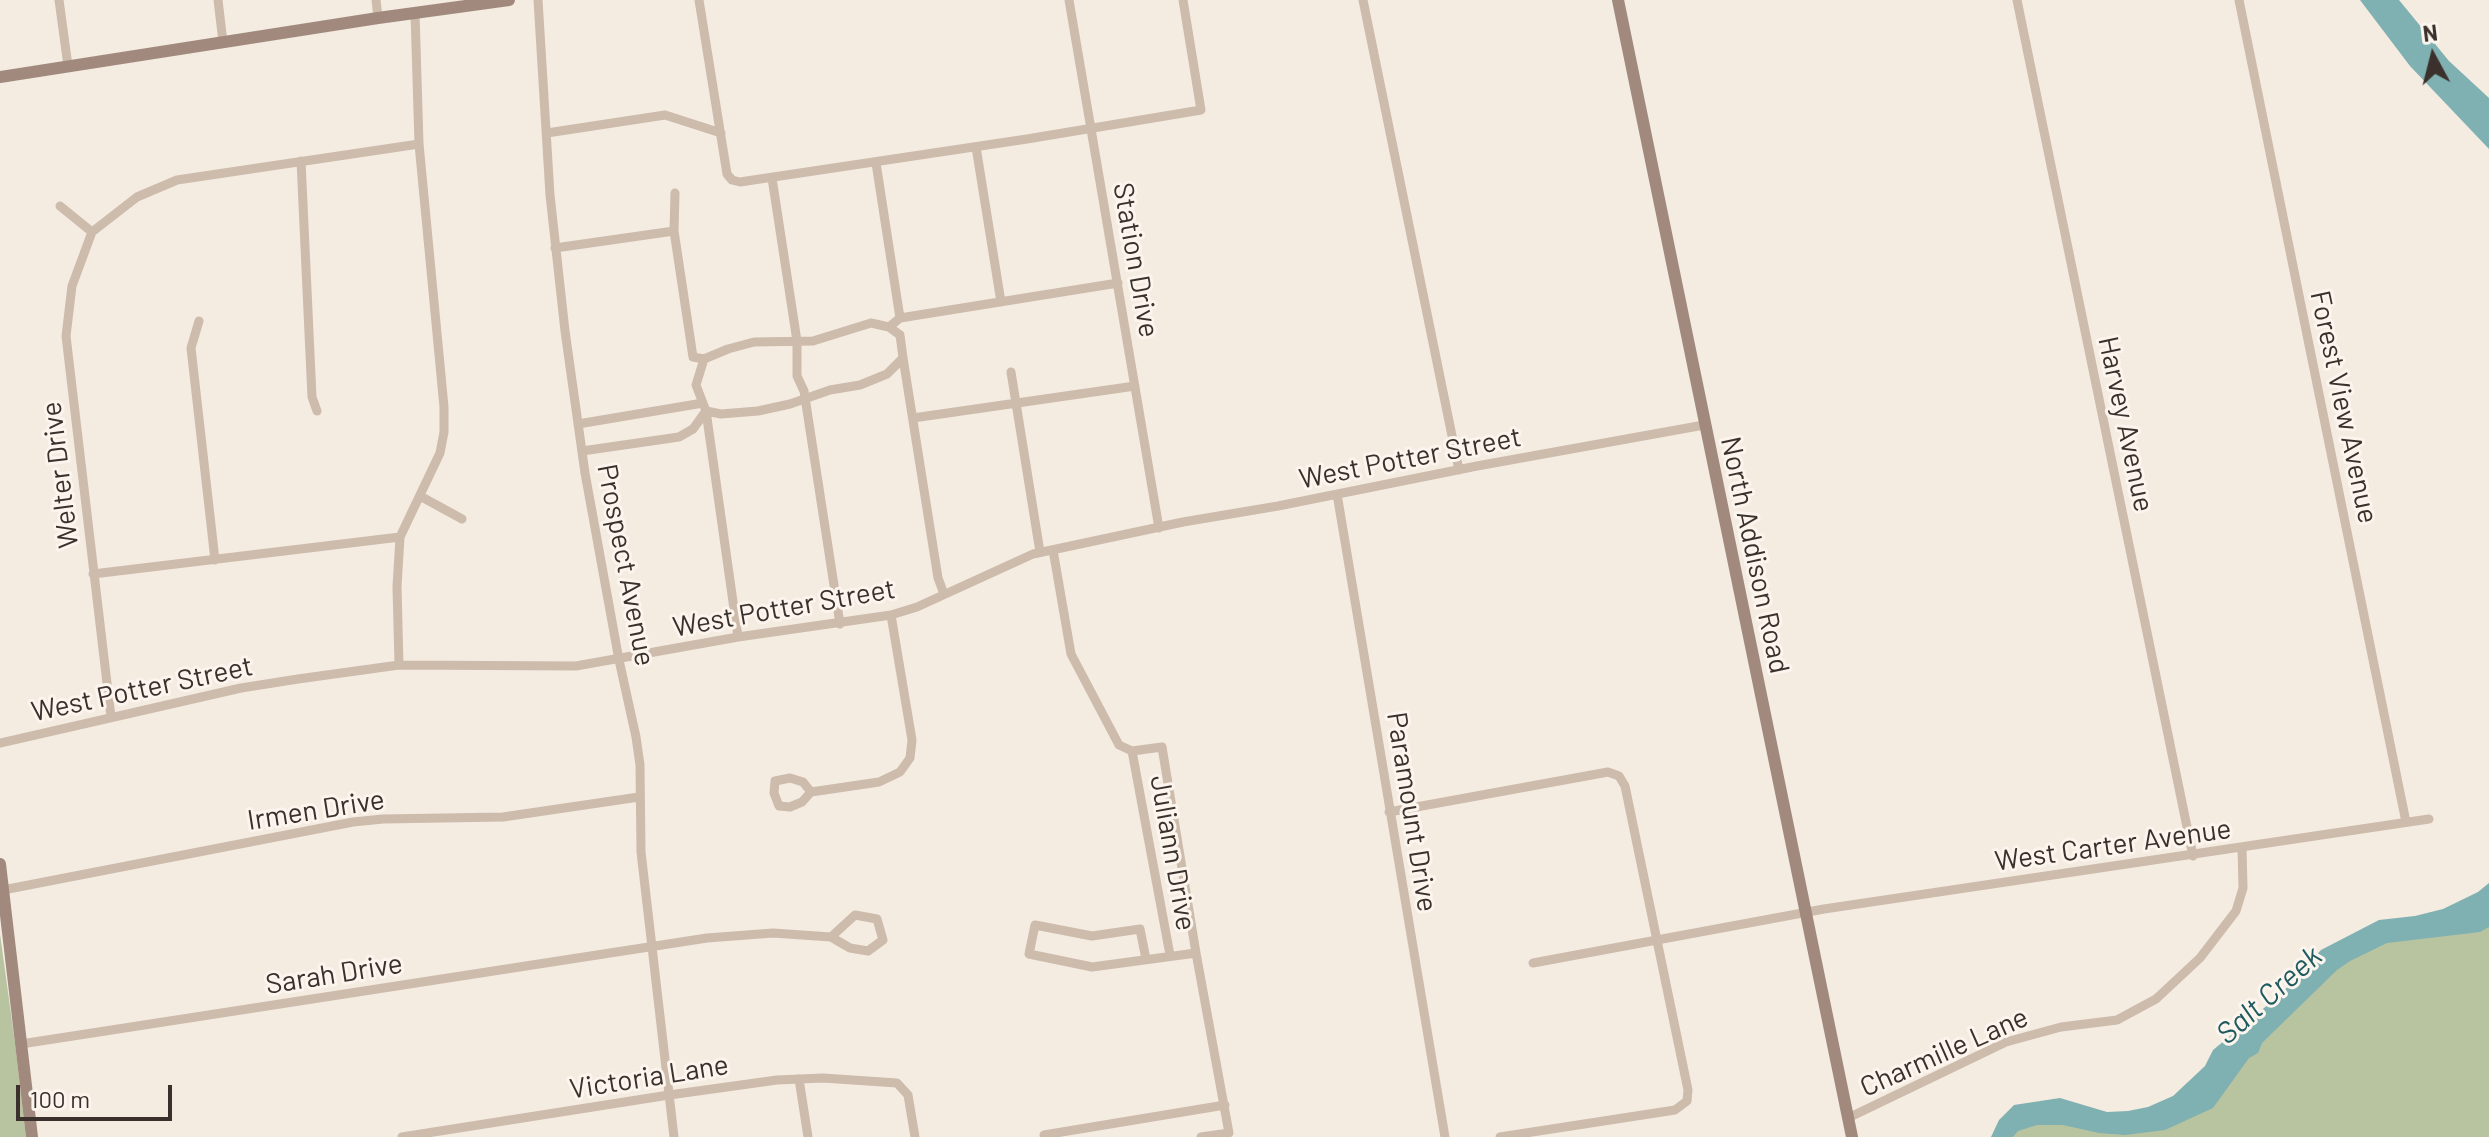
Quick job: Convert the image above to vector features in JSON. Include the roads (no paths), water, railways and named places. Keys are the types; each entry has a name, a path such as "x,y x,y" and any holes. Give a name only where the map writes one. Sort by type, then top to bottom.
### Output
{"street":[{"path":"59,0 68,66"},
{"path":"218,0 223,42"},
{"path":"376,0 378,18"},
{"path":"0,77 509,0"},
{"name":"Prospect Avenue","path":"538,0 555,248 582,451 619,660 636,737 639,834 674,1137"},
{"path":"699,0 727,174 732,180 740,182 1201,110 1183,0"},
{"name":"Station Drive","path":"1069,0 1159,528"},
{"path":"1363,0 1459,470"},
{"name":"North Addison Road","path":"1618,0 1852,1137"},
{"name":"Harvey Avenue","path":"2017,0 2193,856"},
{"name":"Forest View Avenue","path":"2239,0 2406,822"},
{"path":"399,665 397,587 400,537 440,453 444,420 419,144 415,13"},
{"path":"547,133 665,115 721,133"},
{"path":"60,206 92,232 130,202 165,184 191,177 419,144"},
{"path":"976,147 1001,302"},
{"path":"301,161 312,397 317,411"},
{"path":"876,163 900,318"},
{"path":"772,178 797,341 797,376 804,391 840,624"},
{"path":"675,193 674,231 693,357 704,359 754,342 813,341 871,323 889,327 900,335 938,578 944,594"},
{"path":"555,248 674,231"},
{"name":"Welter Drive","path":"92,232 72,286 66,323 111,717"},
{"path":"889,327 900,318 1118,283"},
{"path":"199,321 191,348 215,560"},
{"path":"578,424 704,407 721,414 758,411 874,379 887,374 903,358"},
{"path":"704,359 696,385 704,407 738,637"},
{"path":"1011,372 1040,552"},
{"path":"913,418 1135,386"},
{"path":"582,451 679,437 693,429 704,407"},
{"name":"West Potter Street","path":"0,743 241,688 399,665 576,666 738,637 891,615 917,607 1040,552 1704,425"},
{"name":"Paramount Drive","path":"1337,494 1445,1137"},
{"path":"420,496 462,519"},
{"path":"93,574 400,537"},
{"name":"Juliann Drive","path":"1053,550 1071,654 1119,745 1132,751 1170,955 1196,953 1225,1105"},
{"path":"811,792 890,778 900,772 910,758 912,740 891,615"},
{"path":"1132,751 1162,747 1196,953"},
{"path":"1389,812 1608,772 1619,776 1625,786 1688,1090 1687,1101 1675,1110 1500,1137"},
{"name":"Irmen Drive","path":"3,890 353,822 503,817 639,797"},
{"name":"West Carter Avenue","path":"1533,963 1804,913 2429,819"},
{"name":"Charmille Lane","path":"1848,1118 2015,1039 2061,1027 2117,1020 2156,999 2200,958 2236,911 2243,888 2242,848"},
{"path":"0,864 32,1137"},
{"name":"Sarah Drive","path":"21,1044 707,938 773,933 831,937 850,948 868,951 883,940 877,919 855,915 831,937"},
{"path":"1146,959 1140,929 1092,936 1035,925 1029,954 1092,967 1146,959 1170,955"},
{"path":"799,1079 808,1137"},
{"name":"Victoria Lane","path":"402,1137 669,1095 799,1079 866,1079 891,1081 902,1086 910,1101 915,1137"},
{"path":"1044,1136 1225,1105 1229,1133 1201,1137"}],"water":[{"path":"2360,0 2399,0 2449,61 2489,98 2489,149 2410,66"},
{"path":"2489,883 2489,927 2480,932 2387,943 2350,961 2262,1043 2258,1053 2249,1058 2213,1108 2165,1130 2125,1135 2063,1125 2037,1125 2018,1131 2013,1137 1991,1137 1999,1120 2014,1105 2060,1098 2107,1112 2128,1111 2148,1107 2173,1096 2205,1066 2213,1050 2281,994 2321,950 2379,920 2443,909 2478,892"}],"water label":[{"name":"Salt Creek","path":"2269,995"}]}
